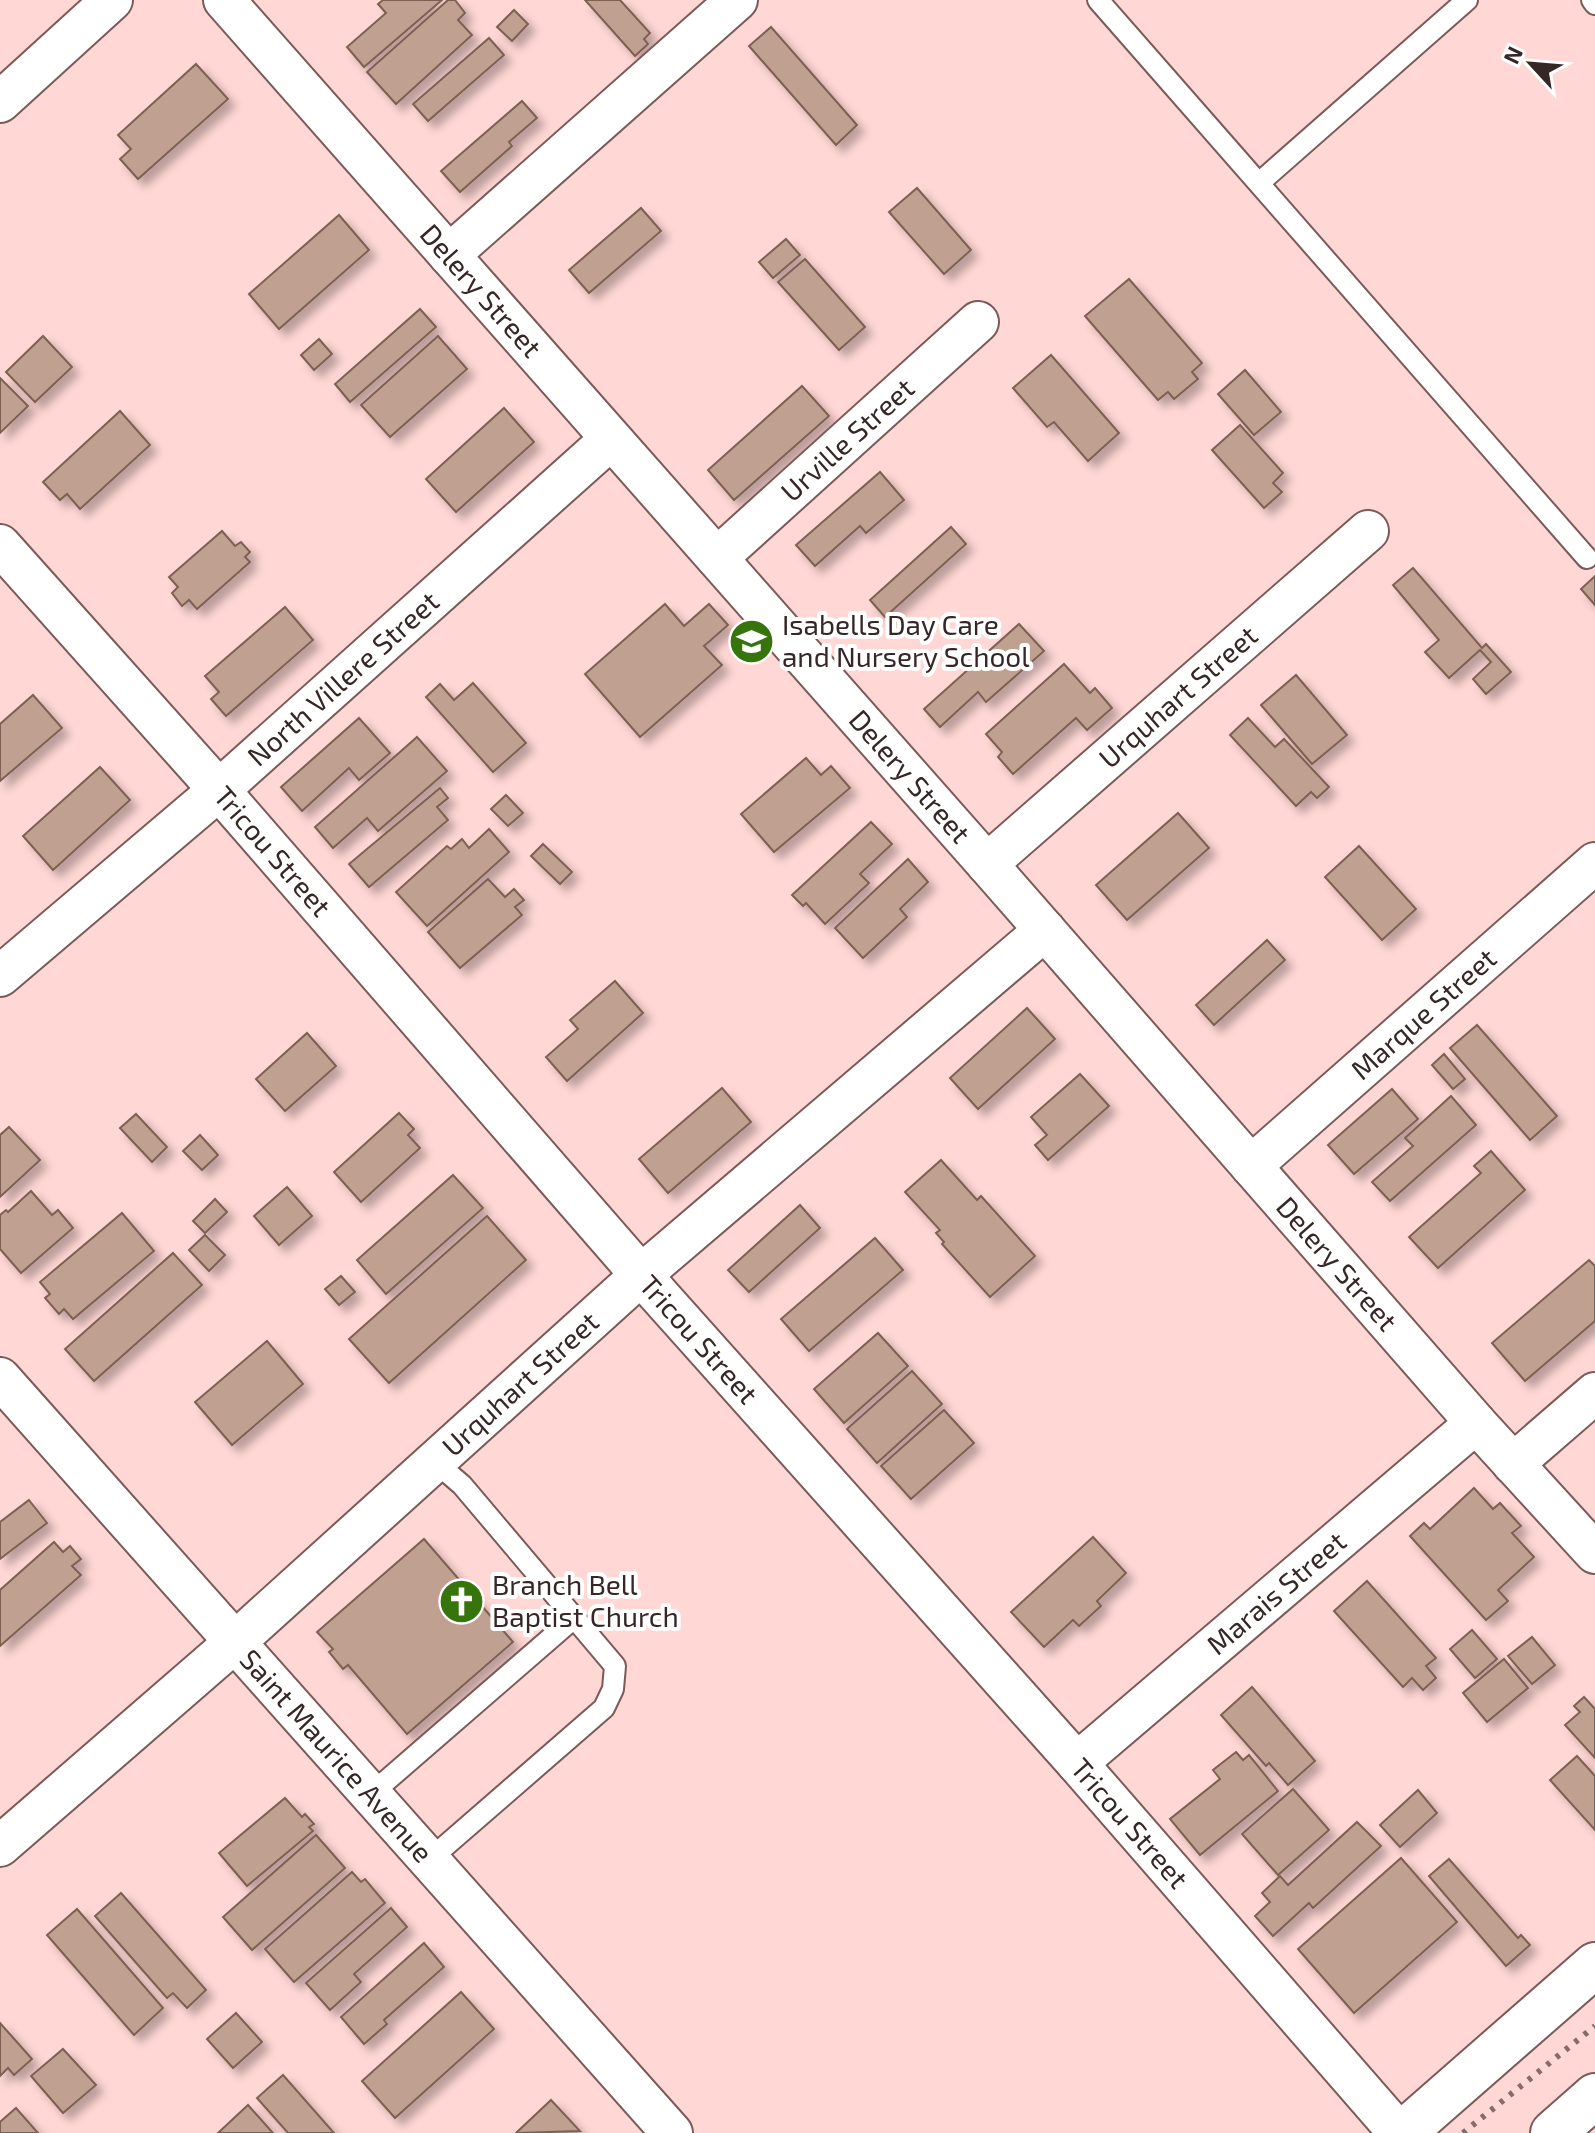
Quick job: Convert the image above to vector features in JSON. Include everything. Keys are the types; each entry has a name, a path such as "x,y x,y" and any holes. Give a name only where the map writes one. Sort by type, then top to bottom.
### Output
{"main road":[{"path":"1401,2133 1595,1965"},
{"path":"1553,2133 1595,2096"}],"street":[{"path":"0,102 112,0"},
{"name":"Delery Street","path":"224,0 1476,1423 1595,1553"},
{"path":"449,255 737,0"},
{"name":"Urville Street","path":"717,558 978,322"},
{"name":"North Villere Street","path":"0,976 219,790 611,439"},
{"name":"Urquhart Street","path":"987,864 1368,531"},
{"name":"Tricou Street","path":"0,545 1401,2133"},
{"name":"Marque Street","path":"1251,1166 1595,863"},
{"name":"Urquhart Street","path":"0,1846 235,1642 641,1275 1045,930"},
{"name":"Saint Maurice Avenue","path":"0,1378 371,1794 664,2130"},
{"path":"1513,1464 1595,1393"},
{"name":"Marais Street","path":"1077,1763 1476,1423"}],"lane":[{"path":"1098,0 1587,558"},
{"path":"1259,183 1467,0"},
{"path":"429,1860 604,1708 613,1689 615,1666 462,1485 435,1462"},
{"path":"371,1794 574,1618"}],"building":[{"path":"383,0 442,0 364,67 347,47 386,13 378,4"},
{"path":"448,0 455,0 465,13 458,20 472,35 396,104 367,72"},
{"path":"585,0 620,0 650,33 644,39 648,44 635,56"},
{"path":"514,10 528,24 512,41 497,27"},
{"path":"771,27 857,125 836,145 749,46"},
{"path":"489,38 504,55 428,121 413,104"},
{"path":"196,64 228,99 138,179 120,159 131,149 118,135"},
{"path":"522,101 537,118 509,142 512,146 460,192 441,171"},
{"path":"917,188 971,250 944,274 889,212"},
{"path":"641,208 661,231 589,293 569,270"},
{"path":"339,215 369,250 279,329 249,294"},
{"path":"786,239 800,255 773,278 759,262"},
{"path":"805,259 865,327 839,350 778,282"},
{"path":"1129,279 1202,363 1192,372 1198,379 1174,399 1168,392 1158,400 1085,316"},
{"path":"420,309 436,327 350,402 335,384"},
{"path":"43,336 72,367 35,402 6,372"},
{"path":"438,336 467,369 390,437 361,405"},
{"path":"319,339 332,354 314,370 301,355"},
{"path":"1051,355 1119,433 1088,461 1054,422 1047,427 1013,388"},
{"path":"1245,370 1281,412 1254,435 1218,394"},
{"path":"0,378 28,406 0,433"},
{"path":"802,386 829,416 734,500 708,470"},
{"path":"504,408 534,442 456,512 426,479"},
{"path":"120,411 150,445 80,509 67,494 60,500 43,482"},
{"path":"1240,425 1283,473 1273,483 1282,492 1264,508 1212,450"},
{"path":"880,472 904,500 866,533 860,526 815,566 796,545"},
{"path":"951,527 966,544 885,617 870,600"},
{"path":"222,531 235,546 241,542 250,552 245,557 250,562 197,609 189,600 182,606 172,593 178,587 169,577"},
{"path":"1413,568 1482,648 1486,644 1511,672 1486,694 1473,679 1491,662 1480,650 1449,678 1425,652 1439,640 1393,585"},
{"path":"1595,576 1595,605 1581,589"},
{"path":"665,604 684,626 709,604 728,625 704,646 722,665 640,737 585,674"},
{"path":"285,607 313,640 226,716 211,699 219,692 205,676"},
{"path":"1019,624 1044,651 986,702 978,692 940,727 924,709"},
{"path":"1064,664 1090,693 1095,688 1112,708 1087,730 1076,718 1013,774 998,757 1002,752 986,734"},
{"path":"1296,675 1347,735 1312,764 1261,705"},
{"path":"473,683 526,743 493,772 426,697 440,684 454,700"},
{"path":"33,695 62,728 0,781 0,724"},
{"path":"359,718 390,753 359,780 349,768 302,811 281,787"},
{"path":"1248,718 1275,747 1284,739 1329,787 1317,798 1311,792 1296,806 1230,735"},
{"path":"417,737 447,771 378,831 367,818 333,848 315,827"},
{"path":"806,758 821,775 831,766 850,788 774,852 741,814"},
{"path":"100,767 130,800 53,870 23,836"},
{"path":"440,788 448,798 437,807 448,820 369,887 349,864"},
{"path":"506,795 523,813 508,826 491,809"},
{"path":"1178,813 1209,848 1127,920 1096,885"},
{"path":"871,822 892,844 860,874 869,883 825,924 806,903 803,906 792,895"},
{"path":"489,829 509,852 427,926 396,892 447,846 451,849 462,839 469,848"},
{"path":"543,844 572,872 560,884 531,856"},
{"path":"1359,846 1416,909 1382,940 1325,877"},
{"path":"908,859 928,882 900,909 907,917 863,958 835,928"},
{"path":"488,879 505,897 514,889 524,900 515,907 522,915 460,968 428,932"},
{"path":"1267,940 1285,960 1214,1025 1196,1005"},
{"path":"615,981 643,1013 567,1081 546,1057 578,1029 570,1020"},
{"path":"1027,1008 1055,1039 978,1109 950,1078"},
{"path":"1477,1025 1557,1116 1530,1140 1450,1048"},
{"path":"307,1033 336,1066 285,1111 256,1079"},
{"path":"1444,1054 1465,1079 1453,1089 1432,1065"},
{"path":"1080,1074 1109,1106 1048,1160 1035,1145 1047,1135 1031,1117"},
{"path":"722,1088 751,1122 668,1193 639,1159"},
{"path":"1392,1089 1418,1119 1354,1174 1328,1145"},
{"path":"1451,1096 1476,1125 1390,1201 1372,1182 1413,1146 1405,1138"},
{"path":"399,1113 414,1129 408,1135 420,1148 361,1202 334,1172"},
{"path":"136,1114 167,1147 152,1162 120,1128"},
{"path":"9,1127 40,1160 0,1197 0,1135"},
{"path":"200,1135 218,1155 202,1170 183,1151"},
{"path":"1491,1151 1525,1190 1438,1268 1409,1237 1481,1173 1474,1166"},
{"path":"941,1160 977,1200 981,1196 1035,1256 990,1297 942,1244 944,1242 936,1233 940,1230 905,1192"},
{"path":"453,1175 483,1208 386,1294 357,1260"},
{"path":"287,1187 312,1216 279,1245 254,1216"},
{"path":"31,1191 52,1215 58,1210 73,1228 21,1273 0,1249 0,1215 6,1210 8,1212"},
{"path":"215,1199 227,1212 205,1233 193,1221"},
{"path":"800,1205 820,1228 749,1292 728,1270"},
{"path":"122,1213 154,1251 73,1319 64,1309 59,1314 45,1298 50,1294 40,1282"},
{"path":"487,1216 526,1260 389,1383 349,1339"},
{"path":"205,1235 225,1255 209,1271 189,1250"},
{"path":"875,1238 903,1270 809,1351 781,1319"},
{"path":"173,1253 202,1285 94,1381 65,1349"},
{"path":"1589,1260 1595,1266 1595,1321 1525,1381 1492,1343"},
{"path":"341,1276 355,1292 339,1305 325,1289"},
{"path":"878,1333 908,1366 844,1423 814,1389"},
{"path":"267,1341 303,1384 232,1445 195,1402"},
{"path":"912,1371 942,1404 877,1463 847,1429"},
{"path":"944,1410 974,1443 911,1499 881,1466"},
{"path":"1474,1488 1493,1509 1500,1503 1521,1526 1512,1533 1534,1557 1498,1590 1508,1601 1486,1620 1410,1536 1424,1523 1430,1529"},
{"path":"29,1500 47,1523 0,1559 0,1522"},
{"path":"1093,1537 1126,1573 1097,1601 1101,1606 1079,1626 1073,1620 1044,1647 1011,1612"},
{"path":"424,1539 513,1642 407,1734 348,1665 343,1669 329,1652 333,1649 317,1632"},
{"path":"54,1542 63,1552 70,1546 81,1559 72,1566 81,1575 0,1646 0,1590"},
{"path":"1367,1581 1436,1658 1426,1666 1436,1678 1423,1690 1412,1678 1403,1687 1334,1611"},
{"path":"1472,1630 1497,1659 1475,1678 1450,1649"},
{"path":"1532,1637 1555,1665 1532,1684 1508,1656"},
{"path":"1504,1659 1528,1688 1487,1722 1463,1693"},
{"path":"1252,1687 1315,1761 1288,1785 1269,1763 1266,1766 1221,1715"},
{"path":"1584,1697 1595,1709 1595,1758 1565,1725 1580,1712 1574,1706"},
{"path":"1236,1752 1243,1760 1249,1755 1278,1791 1200,1855 1170,1819 1220,1779 1213,1770"},
{"path":"1577,1756 1595,1776 1595,1830 1550,1780"},
{"path":"1293,1789 1329,1830 1278,1875 1242,1834"},
{"path":"1418,1790 1437,1813 1400,1847 1380,1825"},
{"path":"285,1798 302,1817 305,1814 314,1824 309,1827 313,1831 247,1886 219,1853"},
{"path":"1357,1822 1381,1846 1313,1908 1309,1903 1273,1936 1255,1916 1270,1902 1262,1893 1280,1876 1288,1885"},
{"path":"316,1835 345,1868 252,1950 223,1917"},
{"path":"1401,1858 1457,1922 1354,2013 1298,1949"},
{"path":"1449,1859 1518,1938 1521,1935 1530,1945 1506,1966 1429,1876"},
{"path":"352,1872 361,1882 365,1879 385,1903 294,1982 265,1949"},
{"path":"121,1893 206,1990 187,2008 173,1993 167,1998 95,1916"},
{"path":"391,1908 407,1927 354,1974 361,1982 330,2010 306,1983"},
{"path":"77,1909 163,2008 134,2035 47,1935"},
{"path":"424,1943 444,1967 384,2020 387,2024 364,2044 341,2017"},
{"path":"461,1992 494,2029 395,2118 362,2081"},
{"path":"236,2013 262,2042 233,2068 207,2039"},
{"path":"0,2023 32,2059 14,2075 8,2068 0,2076"},
{"path":"63,2049 96,2085 63,2113 31,2076"},
{"path":"283,2075 334,2133 288,2133 257,2098"},
{"path":"551,2100 580,2131 516,2133"},
{"path":"248,2105 273,2133 218,2133"},
{"path":"16,2108 38,2133 0,2133 0,2122"}],"railway":[{"path":"1463,2133 1595,2026"}],"place":[{"name":"Isabells Day Care and Nursery School","path":"751,641"},
{"name":"Branch Bell Baptist Church","path":"461,1601"}]}
